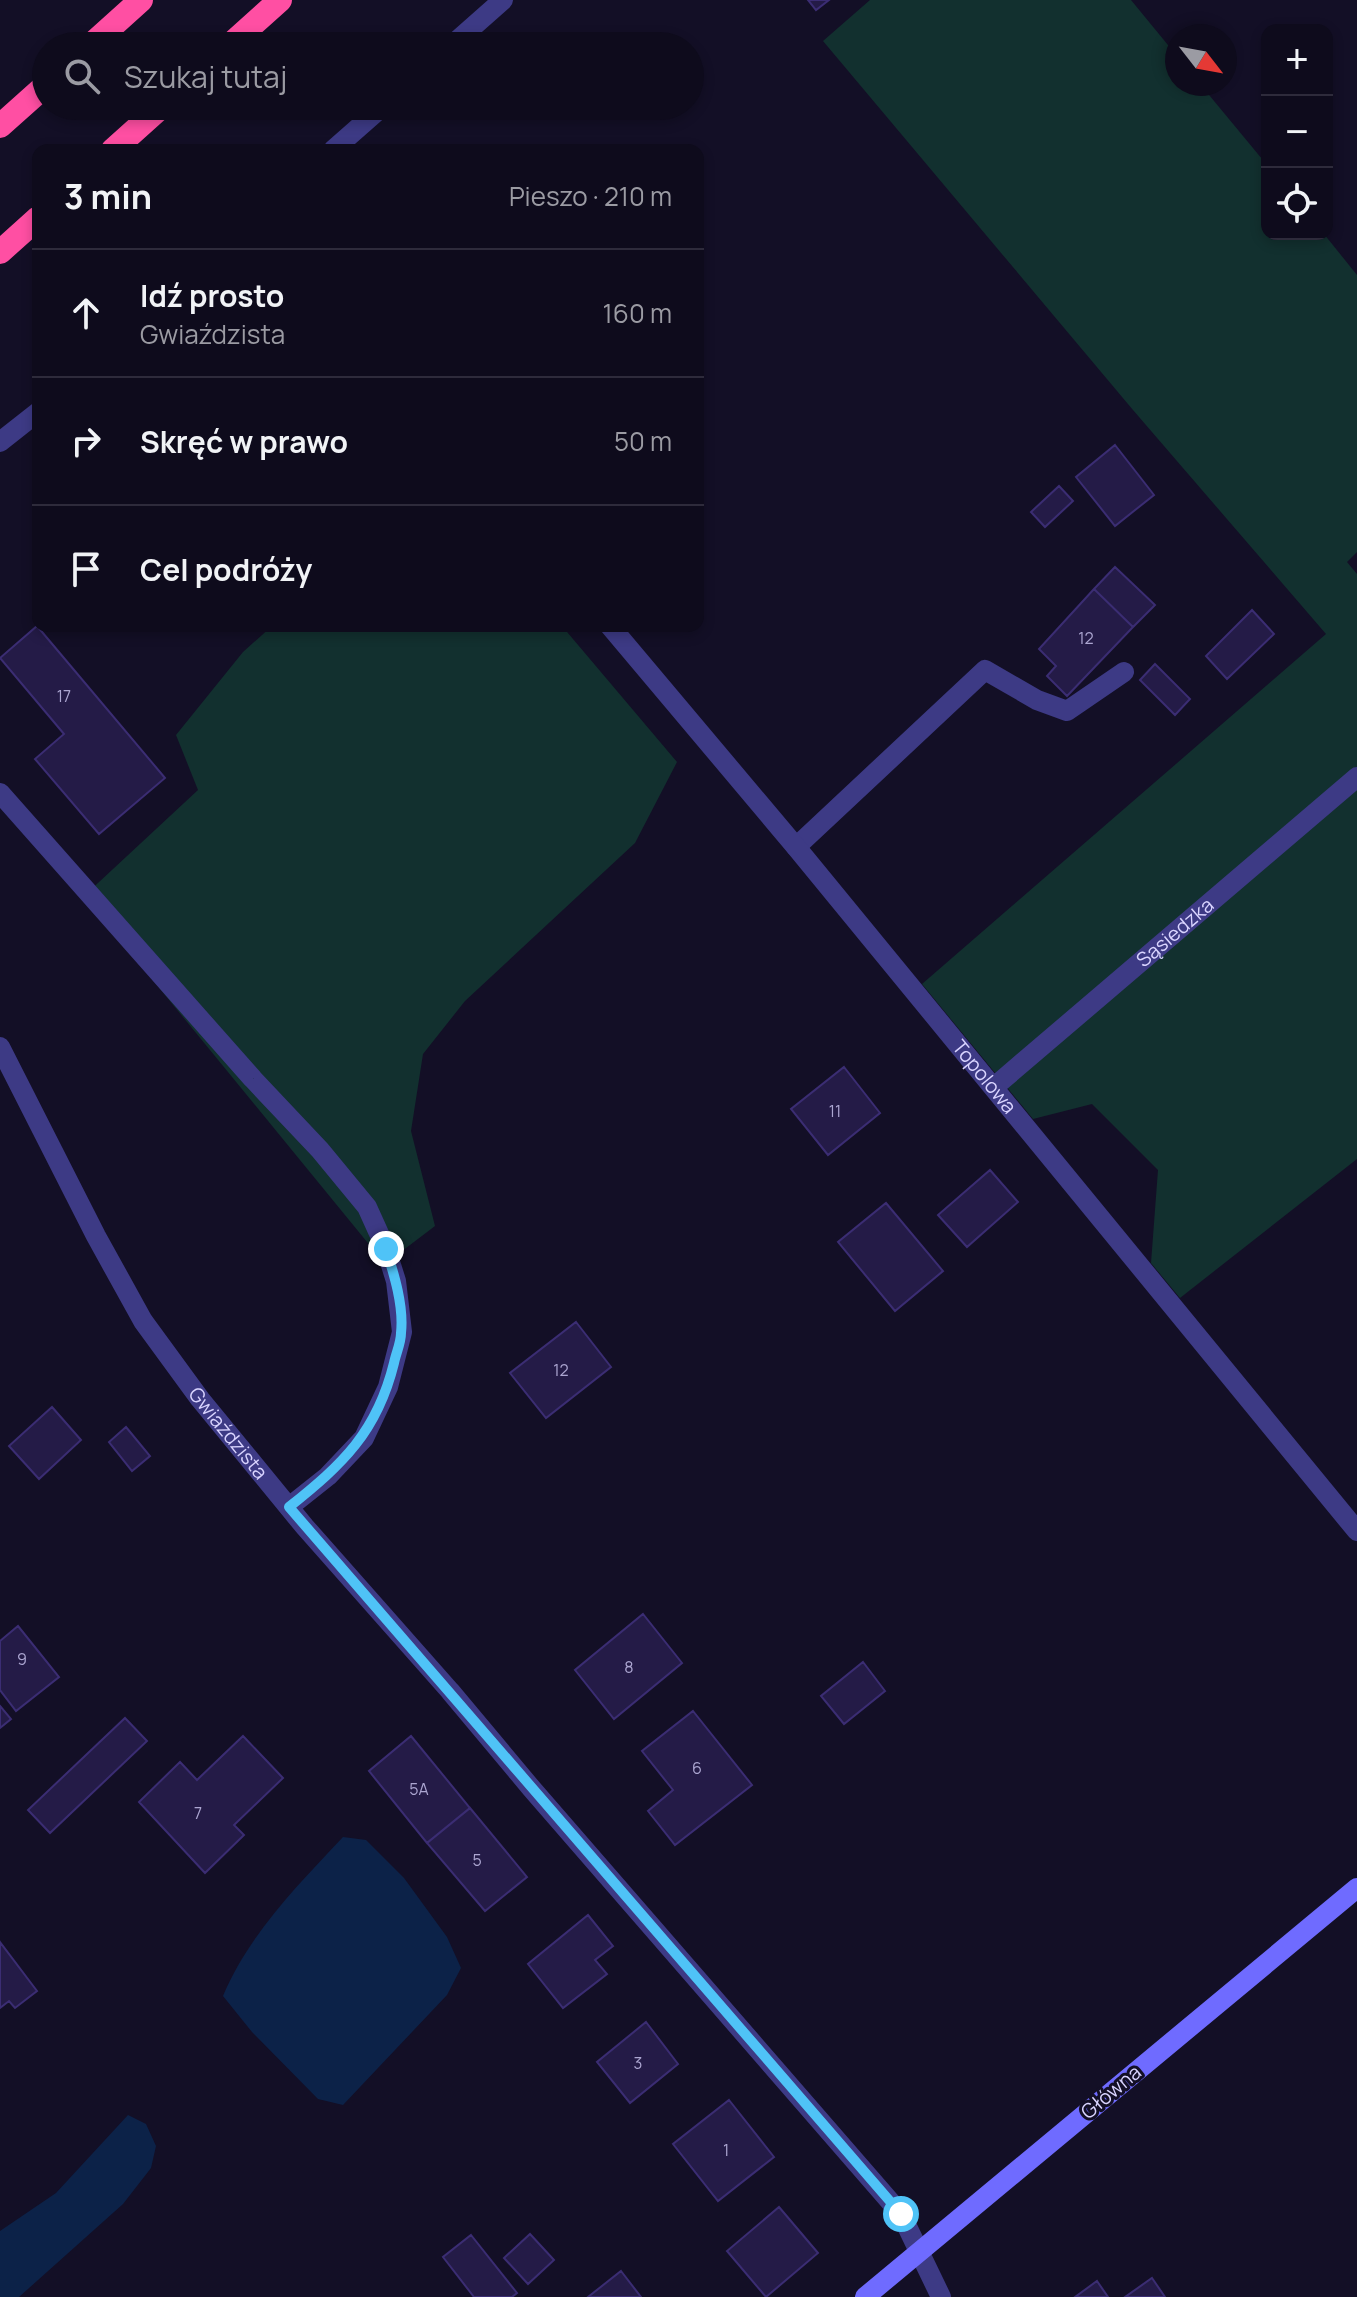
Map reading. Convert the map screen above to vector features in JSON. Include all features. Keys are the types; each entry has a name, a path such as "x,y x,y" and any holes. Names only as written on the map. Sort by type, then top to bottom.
{"highway":[{"path":"106,32 141,0"},
{"path":"245,32 280,0"},
{"path":"0,126 32,97"},
{"path":"120,144 146,120"},
{"path":"0,252 32,223"}],"main road":[{"name":"Główna","path":"865,2297 1357,1888"}],"street":[{"path":"467,32 503,0"},
{"path":"340,144 367,120"},
{"path":"0,442 32,417"},
{"name":"Topolowa","path":"615,632 796,847 1357,1531"},
{"path":"796,847 985,670 1037,700 1067,711 1124,672"},
{"name":"Sąsiedzka","path":"994,1087 1357,777"},
{"path":"0,793 253,1079 320,1150 367,1207 386,1249 396,1281 402,1332 388,1387 364,1438 328,1476 289,1507"},
{"name":"Gwiaździsta","path":"0,1047 143,1321 200,1399 289,1507 901,2214 941,2297"}],"green space":[{"path":"870,0 1131,0 1165,41 1165,96 1210,96 1261,158 1261,240 1329,240 1357,275 1357,552 1347,562 1357,574 1357,1159 1180,1298 1151,1263 1158,1170 1092,1104 1033,1119 922,984 1326,634 823,41"},
{"path":"265,632 567,632 677,762 635,843 465,1001 423,1054 411,1131 435,1226 385,1264 84,896 198,790 176,735 243,652"}],"water":[{"path":"343,1837 366,1840 404,1878 447,1937 461,1968 447,1995 343,2105 318,2099 252,2032 223,1996 261,1931"},
{"path":"128,2115 146,2124 156,2146 151,2168 123,2204 19,2297 0,2297 0,2231 56,2193"}],"building":[{"path":"808,0 829,0 816,10"},
{"path":"1115,445 1154,495 1115,526 1076,477"},
{"path":"1059,486 1073,501 1045,527 1031,512"},
{"path":"1115,567 1155,605 1133,627 1094,589"},
{"path":"1094,589 1133,627 1067,696 1047,676 1056,666 1039,649"},
{"path":"1252,610 1274,634 1227,679 1206,656"},
{"path":"32,630 42,632 165,778 99,834 35,759 64,734 0,658"},
{"path":"1155,664 1190,699 1175,715 1140,680"},
{"path":"844,1067 880,1113 828,1155 791,1109"},
{"path":"990,1170 1018,1202 967,1247 938,1215"},
{"path":"886,1203 943,1271 895,1311 838,1242"},
{"path":"576,1322 611,1367 546,1418 510,1373"},
{"path":"52,1407 81,1440 39,1479 9,1446"},
{"path":"126,1427 150,1456 132,1471 109,1442"},
{"path":"643,1614 682,1663 614,1719 575,1670"},
{"path":"18,1626 59,1677 16,1711 0,1690 0,1641"},
{"path":"863,1662 885,1691 844,1724 821,1696"},
{"path":"0,1706 11,1719 0,1728"},
{"path":"693,1711 752,1785 675,1845 648,1811 673,1790 642,1751"},
{"path":"125,1718 147,1741 50,1833 28,1810"},
{"path":"243,1736 283,1778 234,1825 244,1835 205,1873 139,1802 180,1762 197,1780"},
{"path":"411,1736 470,1808 427,1843 369,1771"},
{"path":"470,1808 527,1877 485,1911 427,1843"},
{"path":"588,1915 613,1946 595,1960 607,1974 563,2008 528,1964"},
{"path":"0,1942 37,1991 15,2008 9,2001 0,2008"},
{"path":"646,2022 678,2064 630,2103 597,2062"},
{"path":"729,2100 774,2157 718,2201 673,2144"},
{"path":"779,2207 818,2253 766,2297 727,2251"},
{"path":"530,2234 554,2260 528,2284 504,2258"},
{"path":"471,2235 517,2293 512,2297 474,2297 443,2257"},
{"path":"621,2271 641,2297 588,2297"},
{"path":"1152,2278 1165,2297 1125,2297"},
{"path":"1097,2281 1108,2297 1075,2297"}],"route":[{"path":"386,1249 396,1281 402,1332 388,1387 364,1438 328,1476 289,1507 901,2214"}]}
